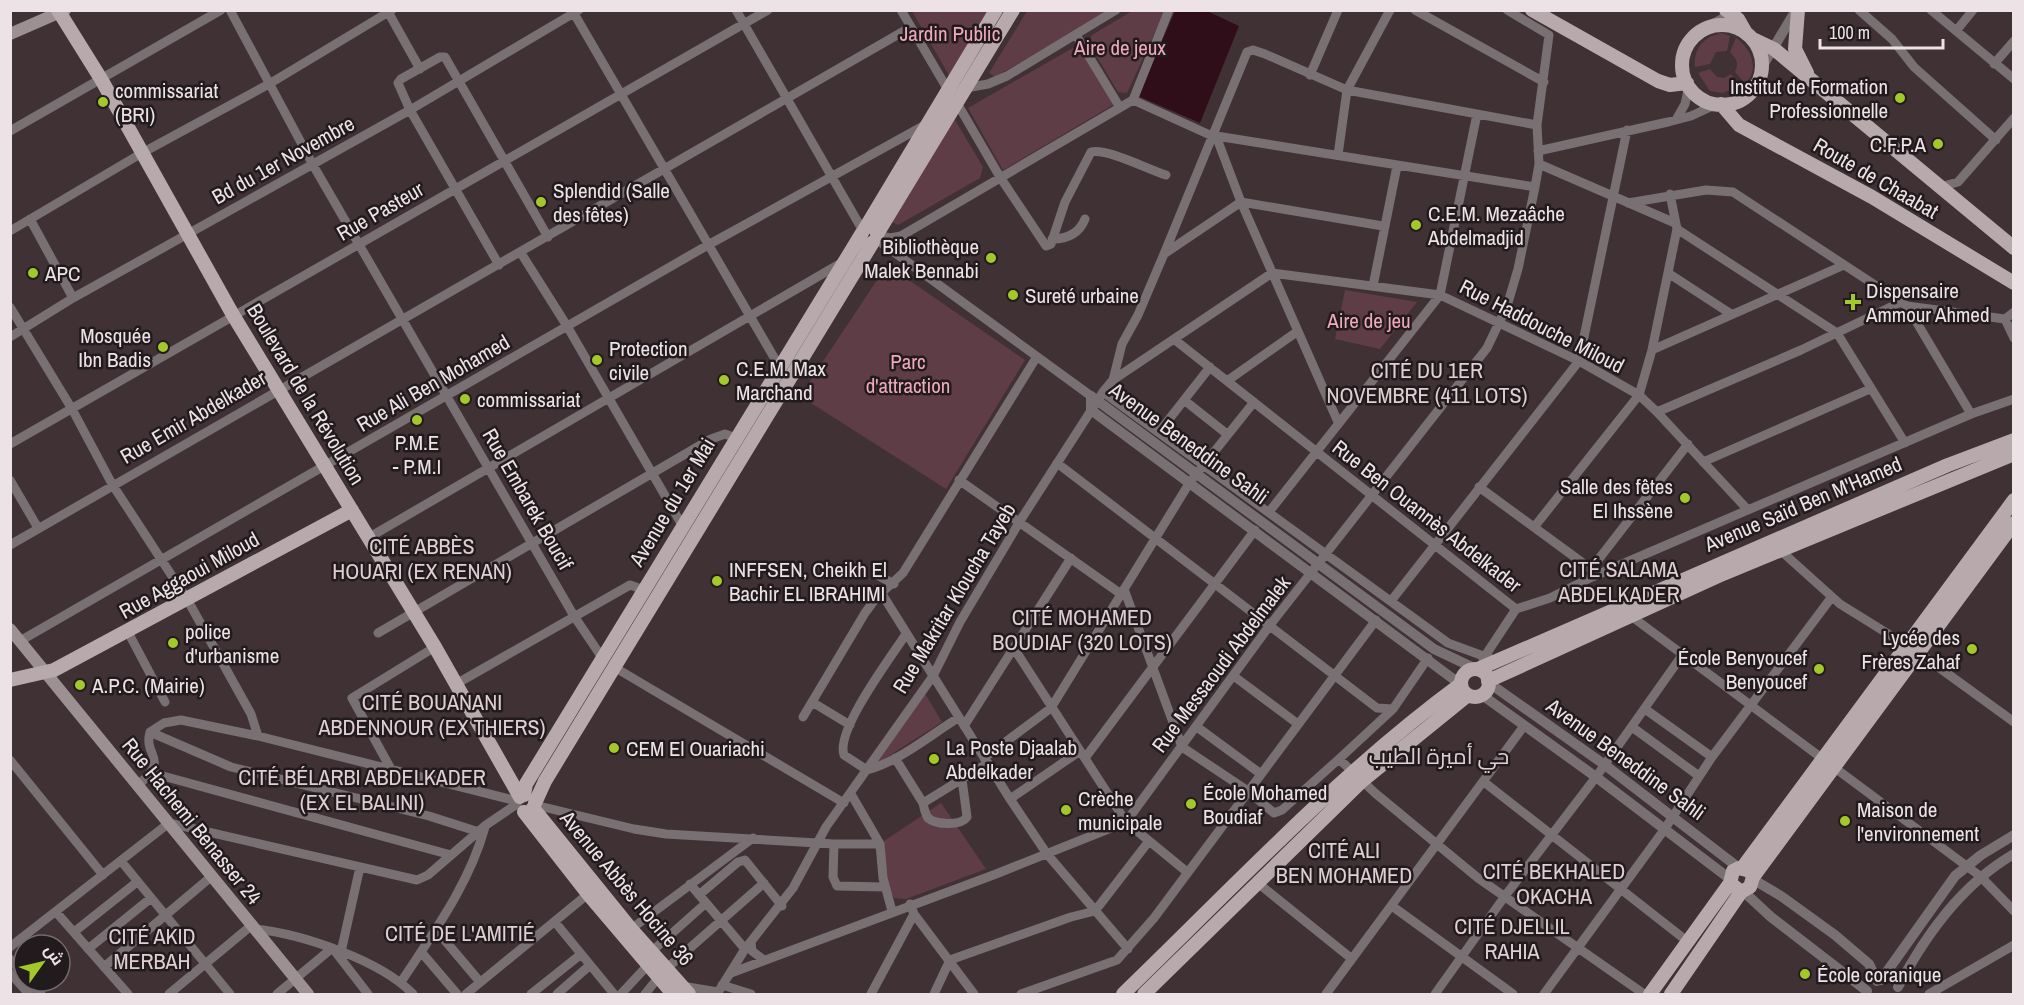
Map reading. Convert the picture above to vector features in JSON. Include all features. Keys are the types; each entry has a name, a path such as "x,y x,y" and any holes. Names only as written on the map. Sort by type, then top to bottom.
{"main road":[{"path":"870,235 927,124 996,10"},
{"path":"870,235 957,103 1013,10"},
{"path":"1532,10 1658,81 1670,85 1688,85"},
{"path":"1797,10 1795,49 1811,80"},
{"name":"Boulevard de la Révolution","path":"61,11 185,234 412,613 435,647 526,805"},
{"path":"10,34 61,11"},
{"name":"Route de Chaabat","path":"1732,12 1749,36 1774,49 2013,248"},
{"path":"1727,25 1749,36 1758,48 1762,67 1753,89 1739,100 1719,104 1701,98 1688,85 1682,62 1685,51 1690,41 1708,27 1727,25"},
{"path":"948,90 957,103"},
{"name":"Route de Chaabat","path":"1719,104 1738,125 1872,198 2013,283"},
{"name":"Avenue du 1er Mai","path":"526,805 545,781 644,590 682,525 845,261 870,235"},
{"name":"Avenue du 1er Mai","path":"608,663 657,598 749,446 870,235"},
{"path":"736,438 749,446"},
{"name":"Avenue Saïd Ben M'Hamed","path":"1481,665 1948,465 2013,440"},
{"name":"Avenue Saïd Ben M'Hamed","path":"1123,994 1270,848 1357,776 1475,687 1780,550 2013,454"},
{"path":"1650,994 1687,941 1834,768 1919,653 2005,526 2013,500"},
{"name":"Rue Aggaoui Miloud","path":"10,680 45,674 128,632 352,510"},
{"path":"1747,873 1821,758 1905,646 2005,526"},
{"path":"644,590 657,598"},
{"name":"Rue Hachemi Benasser 24","path":"10,629 308,994"},
{"path":"1481,665 1486,674 1475,687 1466,672 1481,665"},
{"name":"Avenue Saïd Ben M'Hamed","path":"1150,993 1259,884 1357,776"},
{"name":"Avenue Abbès Hocine 36","path":"526,805 588,894 681,992"},
{"name":"Avenue Abbès Hocine 36","path":"526,805 631,929 649,959"},
{"path":"1671,994 1736,886 1733,871 1747,873"}],"street":[{"path":"10,131 221,10"},
{"name":"Rue Embarek Boucif","path":"230,10 312,165 360,243 402,320 574,616 608,663 844,803"},
{"path":"736,10 870,235 1036,358 1096,399 1113,380 1272,273"},
{"name":"Rue Pasteur","path":"10,444 768,10"},
{"path":"901,10 948,90"},
{"path":"966,88 988,84 1007,76 1116,10"},
{"path":"870,235 901,236 1119,106 1133,100 1169,10"},
{"path":"1310,75 1338,10"},
{"path":"1338,155 1347,90 1390,10"},
{"path":"1415,10 1544,82"},
{"name":"Rue Messaoudi Abdelmalek","path":"1126,822 1235,677 1270,625 1338,541 1370,494 1487,348 1500,322 1518,269 1539,164 1536,125 1549,35 1507,10"},
{"path":"1762,67 1797,10"},
{"path":"1859,10 1892,39 1914,67 1996,140"},
{"path":"1931,10 2013,79"},
{"path":"1956,31 1973,10"},
{"path":"10,231 142,153 269,84 389,11 420,69"},
{"path":"575,12 620,96 779,366"},
{"name":"Bd du 1er Novembre","path":"10,337 185,234 410,110 575,12"},
{"path":"1708,27 1732,12"},
{"name":"Rue Emir Abdelkader","path":"10,545 112,484 521,253 911,27"},
{"path":"1076,35 1119,106"},
{"path":"1994,64 2013,41"},
{"path":"1113,380 1115,361 1138,315 1247,52 1252,50 1347,90 1536,125"},
{"path":"500,265 410,110 398,81 443,56 548,237"},
{"path":"1676,120 1685,104 1688,85"},
{"path":"1133,100 1213,136 1535,187"},
{"path":"957,103 1000,177 1041,241 1048,246 1065,202 1091,152 1098,150 1166,175"},
{"path":"1538,151 1676,120 1719,104"},
{"path":"1269,512 1440,295 1477,114"},
{"path":"1940,187 1958,182 2013,118"},
{"path":"833,175 927,124"},
{"path":"1391,601 1579,361 1627,130"},
{"path":"1213,136 1338,422"},
{"path":"1539,164 1676,226 1836,333 1905,443"},
{"path":"1373,285 1383,226 1397,166"},
{"name":"Rue Ali Ben Mohamed","path":"20,641 708,244 833,175"},
{"path":"1956,201 1958,182"},
{"path":"1628,203 1670,194 1712,190 1733,192 1903,304 1971,414"},
{"path":"1535,526 1639,395 1653,350 1676,226 1670,194"},
{"path":"1164,254 1241,202 1383,226"},
{"path":"30,219 73,298"},
{"path":"1052,240 1071,236 1082,227 1085,219"},
{"path":"521,253 567,326 682,525"},
{"path":"368,538 610,400 845,261"},
{"path":"1653,350 1844,265"},
{"name":"Rue Haddouche Miloud","path":"1272,273 1440,295 1579,361 1639,395 1688,444 1748,510"},
{"path":"1668,273 1731,314"},
{"path":"1657,412 1903,304 2005,318 2013,312"},
{"path":"10,307 72,408 112,484 187,599 251,714 258,736"},
{"path":"2005,318 2013,338"},
{"path":"1227,381 1298,331"},
{"name":"Rue Ben Ouannès Abdelkader","path":"1174,340 1516,609 1550,598 1592,573 1748,510 1971,414 2013,399"},
{"path":"803,717 865,613 894,584 1036,358"},
{"path":"1159,432 1210,367"},
{"path":"1703,462 1870,389"},
{"name":"Avenue Beneddine Sahli","path":"1096,399 1159,432 1200,468 1322,559 1434,649 1481,665"},
{"name":"Avenue Beneddine Sahli","path":"1096,399 1269,512 1322,559 1391,601 1448,643 1468,651 1481,665"},
{"name":"Avenue Beneddine Sahli","path":"1096,399 1190,482 1312,573 1428,658 1605,765 1747,873 1835,935 1869,964 1879,981"},
{"name":"Rue Makritar Kloucha Tayeb","path":"719,990 748,946 782,906 815,842 933,676 960,621 1096,399"},
{"path":"1184,400 1227,434"},
{"path":"923,803 962,779 1050,708 1190,482 1254,402"},
{"path":"378,633 719,435 736,438"},
{"path":"1479,487 1535,526 1592,573 1688,444"},
{"path":"1057,463 1377,708 1393,709"},
{"path":"10,480 38,528"},
{"path":"959,480 1122,591 1154,666 1182,747 1248,791 1274,813 1282,810 1393,709 1428,658"},
{"path":"1010,799 1082,754 1154,666 1255,530"},
{"path":"1780,550 1832,598 1919,653 2013,723"},
{"path":"906,634 850,724 842,749 844,755 867,770 895,758 961,722 1015,650 1071,558"},
{"path":"877,575 894,584"},
{"path":"456,684 630,585 644,590"},
{"path":"882,594 961,722 1047,854 1128,949"},
{"path":"1544,994 1664,830 1712,757 1832,598"},
{"path":"1468,651 1481,665 1516,609"},
{"path":"1631,616 1980,876 2013,911"},
{"path":"1021,994 1033,993 1106,965 1117,960 1128,949 1376,620"},
{"path":"128,632 165,702"},
{"path":"393,771 352,698 435,647"},
{"path":"1015,650 1050,708 1126,822 1187,872"},
{"path":"1435,994 1550,834 1605,765 1683,654"},
{"path":"1235,677 1298,724"},
{"name":"Avenue Beneddine Sahli","path":"1475,687 1736,886 1771,917 1867,993"},
{"path":"812,702 850,724"},
{"path":"1645,709 1712,757"},
{"path":"138,785 152,773 155,757 148,738 150,732 164,723 181,720 258,736 526,805 634,829 666,834 834,844 880,844"},
{"path":"1326,994 1524,726"},
{"path":"1197,727 1261,774"},
{"path":"1632,727 1699,776"},
{"path":"150,732 231,766 482,829"},
{"path":"895,758 923,803 925,813 934,821 960,823 967,817 962,779"},
{"path":"1339,759 1437,844 1505,896 1644,994"},
{"path":"10,760 104,875"},
{"path":"152,773 452,855"},
{"path":"1484,782 1687,941"},
{"path":"851,794 880,844 885,888 892,911"},
{"path":"10,948 169,823 417,880 428,874 482,829 526,805"},
{"path":"731,973 1126,822"},
{"path":"400,982 437,931 480,845 482,829"},
{"path":"1867,993 1879,981 1947,886 1966,866 2013,835"},
{"path":"631,929 753,838"},
{"path":"934,994 950,960 1071,917 1095,911 1149,841"},
{"path":"834,844 833,877 837,886 885,888"},
{"path":"1879,981 1891,981 1900,991 1913,958 1952,906 1980,876 2013,854"},
{"path":"621,994 702,899 741,860 747,862 782,906"},
{"path":"121,861 230,994"},
{"path":"277,994 335,950 360,867"},
{"path":"104,967 212,876"},
{"path":"74,932 137,882"},
{"path":"631,984 644,994 662,974 764,883"},
{"path":"690,884 721,920 764,960"},
{"path":"1259,884 1352,959"},
{"path":"466,994 588,894"},
{"path":"88,949 151,898"},
{"path":"910,904 914,914 974,994"},
{"path":"1392,906 1513,994"},
{"path":"56,912 128,994"},
{"path":"871,994 914,914"},
{"path":"555,922 614,994"},
{"path":"169,994 254,927 335,950 400,982 413,994"},
{"path":"437,931 480,982"},
{"path":"1929,994 2013,945"},
{"path":"335,950 368,994"},
{"path":"422,953 457,994"},
{"path":"531,994 580,955"},
{"path":"548,982 557,994 589,966"},
{"path":"681,992 719,990 751,994"}],"green space":[{"name":"Jardin Public","path":"912,11 989,11 950,77"},
{"path":"1027,11 1107,11 995,77 989,73"},
{"name":"Aire de jeux","path":"1132,11 1165,11 1127,93 1118,92 1088,42 1092,35"},
{"path":"1722,33 1730,36 1727,51 1716,52 1710,64 1695,67 1696,55 1701,44 1710,37"},
{"path":"1736,38 1746,47 1752,59 1752,72 1745,83 1735,72 1737,61 1730,52"},
{"path":"1078,45 1113,105 1003,170 968,108"},
{"path":"1710,69 1717,77 1724,78 1731,74 1740,87 1722,93 1710,91 1698,73"},
{"path":"955,120 983,167 980,178 898,225 892,222 949,121"},
{"name":"Parc d'attraction","path":"887,265 1025,360 946,489 800,396"},
{"name":"Aire de jeu","path":"1345,290 1417,302 1380,349 1335,339"},
{"path":"924,692 942,722 876,764"},
{"path":"941,803 986,869 906,899 894,898 887,887 884,841"}],"shaded area":[{"path":"1175,11 1207,11 1239,26 1200,123 1138,96"}],"place":[{"name":"Institut de Formation Professionnelle","path":"1900,98"},
{"name":"commissariat (BRI)","path":"103,102"},
{"name":"C.F.P.A","path":"1938,144"},
{"name":"Splendid (Salle des fêtes)","path":"541,202"},
{"name":"C.E.M. Mezaâche Abdelmadjid","path":"1416,225"},
{"name":"Bibliothèque Malek Bennabi","path":"991,258"},
{"name":"APC","path":"33,273"},
{"name":"Sureté urbaine","path":"1013,295"},
{"name":"Dispensaire Ammour Ahmed","path":"1853,302"},
{"name":"Mosquée Ibn Badis","path":"163,347"},
{"name":"Protection civile","path":"597,360"},
{"name":"C.E.M. Max Marchand","path":"724,380"},
{"name":"commissariat","path":"465,399"},
{"name":"P.M.E - P.M.I","path":"417,420"},
{"name":"Salle des fêtes El Ihssène","path":"1685,498"},
{"name":"INFFSEN, Cheikh El Bachir EL IBRAHIMI","path":"717,581"},
{"name":"police d'urbanisme","path":"173,643"},
{"name":"Lycée des Frères Zahaf","path":"1972,649"},
{"name":"École Benyoucef Benyoucef","path":"1819,669"},
{"name":"A.P.C. (Mairie)","path":"80,685"},
{"name":"CEM El Ouariachi","path":"614,748"},
{"name":"La Poste Djaalab Abdelkader","path":"934,759"},
{"name":"École Mohamed Boudiaf","path":"1191,804"},
{"name":"Crèche municipale","path":"1066,810"},
{"name":"Maison de l'environnement","path":"1845,821"},
{"name":"École coranique","path":"1805,974"}],"district":[{"name":"CITÉ DU 1ER NOVEMBRE (411 LOTS)","path":"1427,382"},
{"name":"CITÉ ABBÈS HOUARI (EX RENAN)","path":"422,558"},
{"name":"CITÉ SALAMA ABDELKADER","path":"1619,582"},
{"name":"CITÉ MOHAMED BOUDIAF (320 LOTS)","path":"1082,630"},
{"name":"CITÉ BOUANANI ABDENNOUR (EX THIERS)","path":"432,714"},
{"name":"حي أميرة الطيب","path":"1439,756"},
{"name":"CITÉ BÉLARBI ABDELKADER (EX EL BALINI)","path":"362,790"},
{"name":"CITÉ ALI BEN MOHAMED","path":"1344,862"},
{"name":"CITÉ BEKHALED OKACHA","path":"1554,884"},
{"name":"CITÉ DE L'AMITIÉ","path":"460,933"},
{"name":"CITÉ DJELLIL RAHIA","path":"1512,938"},
{"name":"CITÉ AKID MERBAH","path":"152,948"}]}
